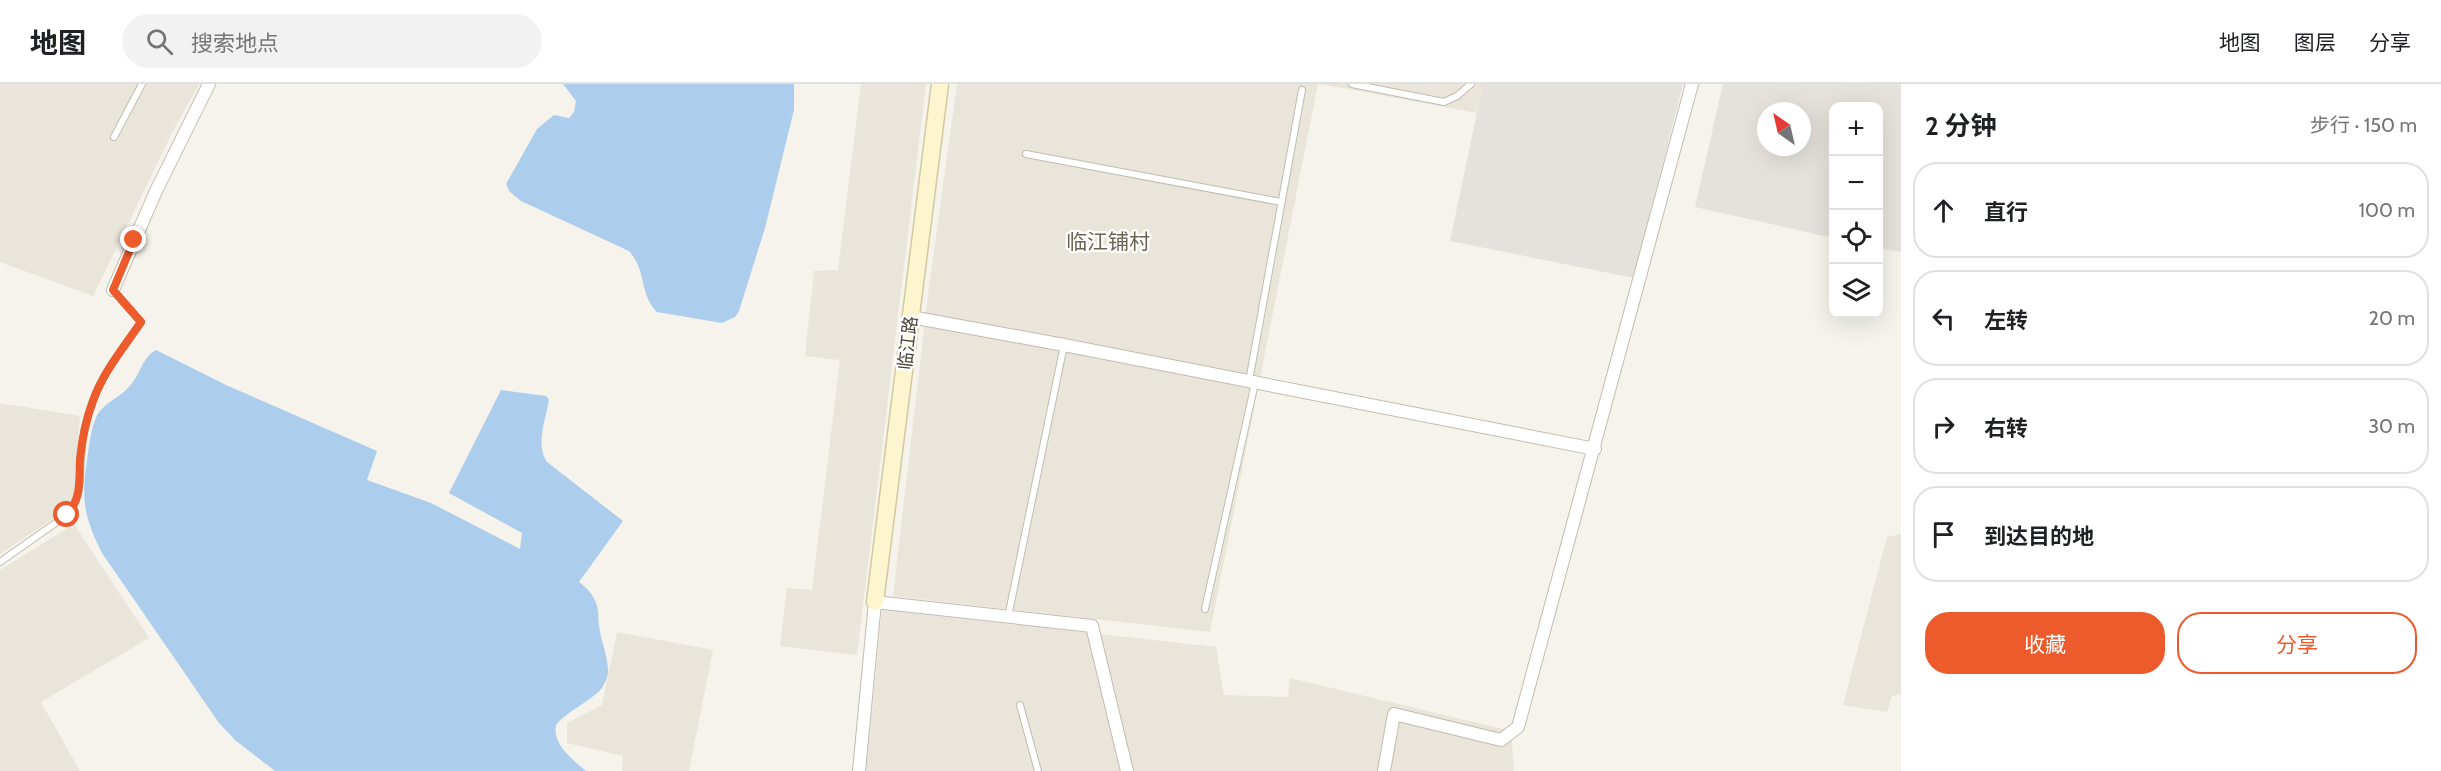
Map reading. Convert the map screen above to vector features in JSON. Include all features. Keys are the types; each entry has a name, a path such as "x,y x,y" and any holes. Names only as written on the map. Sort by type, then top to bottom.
{"street":[{"path":"113,290 156,191 209,84"},
{"name":"临江路","path":"875,602 940,84"},
{"path":"1384,771 1394,714 1501,740 1518,727 1692,84"},
{"path":"911,317 1594,449"},
{"path":"859,771 875,602 1092,626 1127,771"}],"lane":[{"path":"114,137 142,84"},
{"path":"1352,84 1444,102 1457,96 1471,84"},
{"path":"1205,609 1252,382 1302,90"},
{"path":"1026,154 1281,202"},
{"path":"0,562 67,515 75,505 80,487 83,439 93,401 100,384 141,322 113,290"},
{"path":"1008,617 1064,345"},
{"path":"1020,705 1038,771"}],"shaded area":[{"path":"0,84 199,84 172,133 93,296 0,262"},
{"path":"861,84 926,84 857,655 780,646 787,588 812,590 840,360 805,356 814,271 838,270"},
{"path":"957,84 1318,84 1210,632 893,596 928,295"},
{"path":"1321,84 1483,84 1477,113"},
{"path":"1483,84 1683,84 1634,278 1450,241"},
{"path":"1723,84 1901,84 1901,252 1883,249 1883,102 1829,102 1829,237 1695,207"},
{"path":"0,403 80,416 74,500 68,509 0,554"},
{"path":"74,524 149,638 41,702 80,771 0,771 0,570"},
{"path":"1901,534 1901,694 1892,696 1887,712 1843,705 1887,537"},
{"path":"882,610 1216,647 1224,695 1288,697 1290,678 1511,731 1514,771 866,771"},
{"path":"617,632 713,650 689,771 622,771 623,756 567,743 567,723 602,705"}],"water":[{"path":"563,84 794,84 794,110 765,228 739,311 735,317 722,323 657,312 651,305 638,266 629,251 521,201 509,191 506,184 537,129 554,115 569,118 574,112 576,101"},
{"path":"156,350 226,385 377,451 367,480 431,503 520,549 522,533 449,493 501,390 546,396 549,400 542,448 547,462 623,521 579,582 587,588 597,606 600,632 608,665 607,678 598,693 563,718 556,726 557,739 561,746 586,771 275,771 235,740 219,723 102,553 86,512 85,477 96,419 104,407 129,387 142,365"}],"district":[{"name":"临江铺村","path":"1108,241"}],"route":[{"path":"67,515 75,505 79,493 83,439 93,401 100,384 141,322 113,290 134,240"}]}
